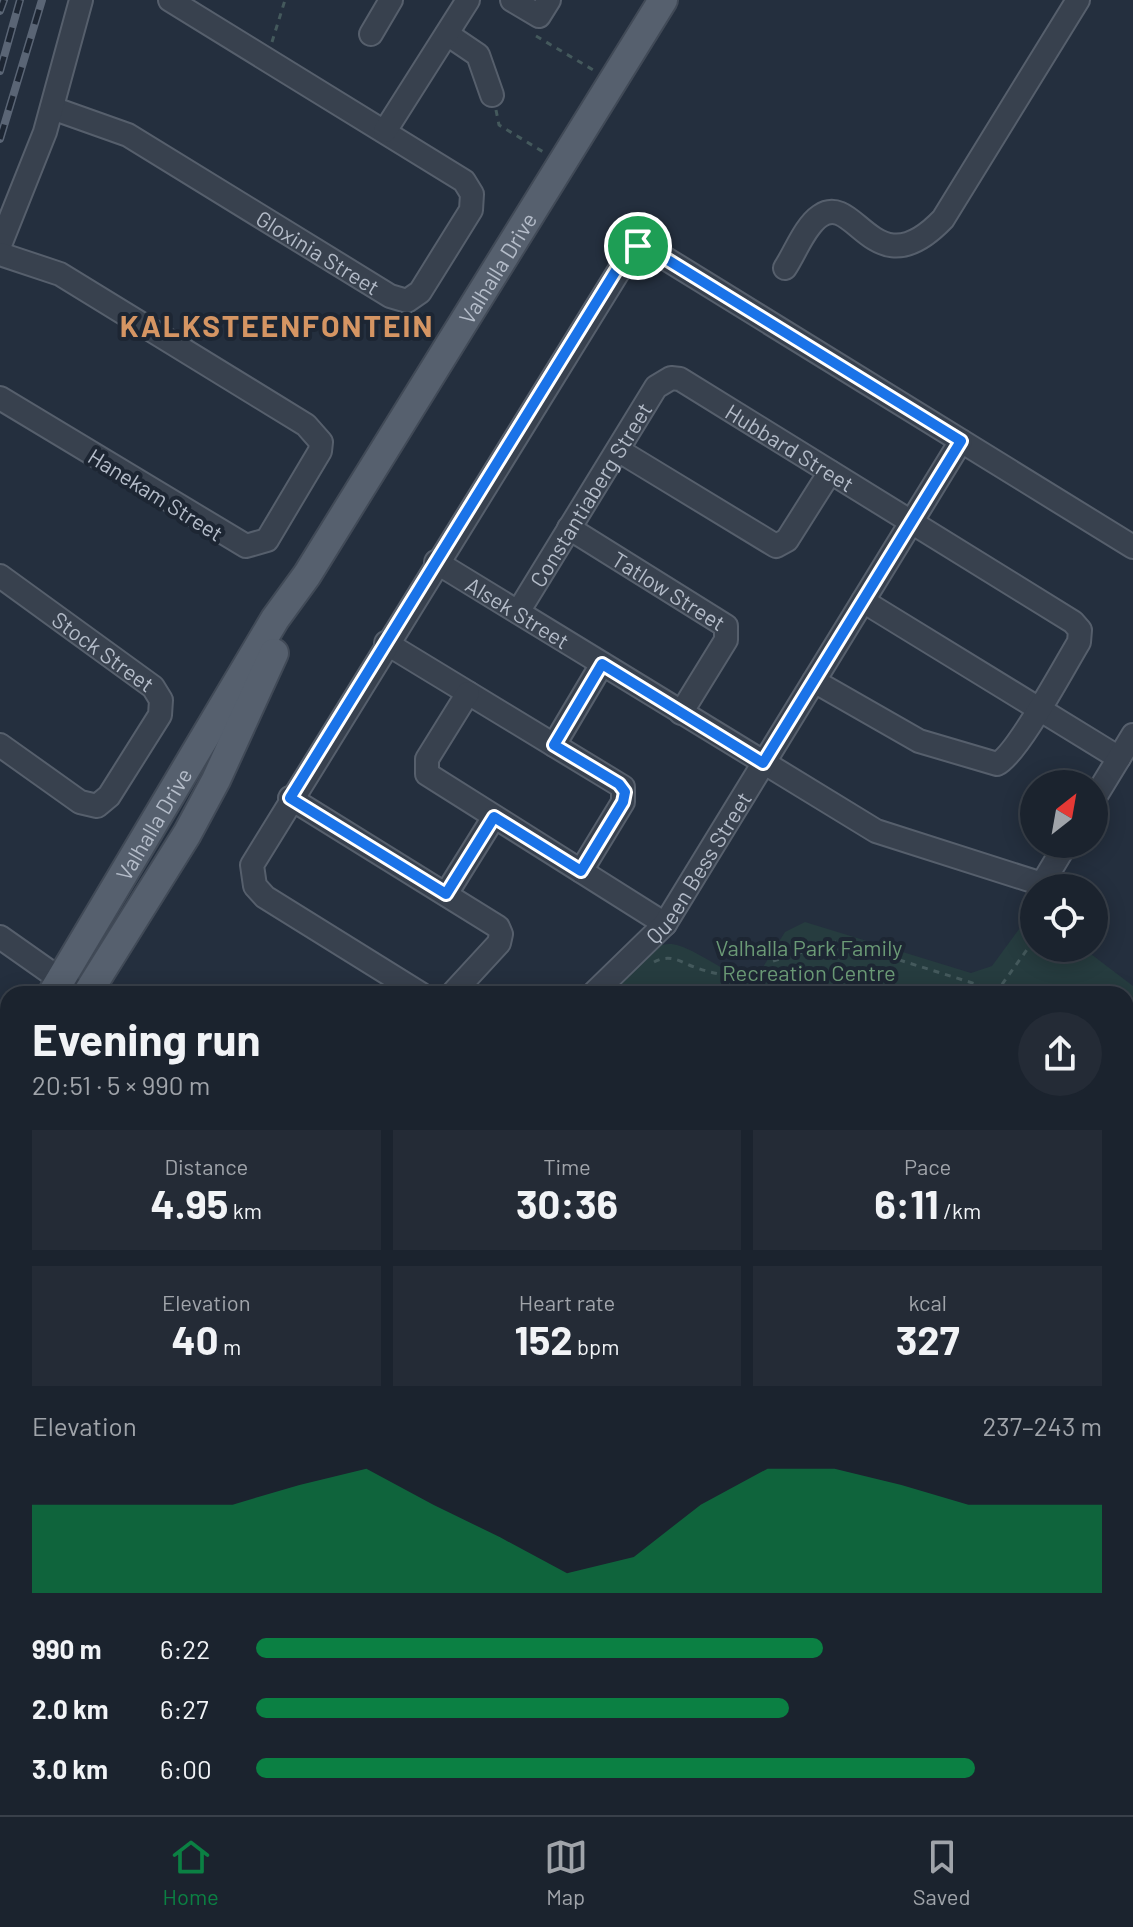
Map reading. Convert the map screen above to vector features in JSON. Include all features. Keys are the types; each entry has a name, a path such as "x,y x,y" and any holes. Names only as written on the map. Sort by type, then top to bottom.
{"main road":[{"name":"Valhalla Drive","path":"72,986 275,619 307,575 663,0"}],"street":[{"path":"0,245 52,108 81,0"},
{"name":"Gloxinia Street","path":"52,108 128,135 390,296 407,301 420,292 471,210 472,194 464,181 170,0"},
{"path":"371,34 391,0"},
{"path":"385,131 468,0"},
{"path":"512,0 544,8"},
{"path":"785,268 816,218 826,213 837,213 895,247 912,245 927,236 943,219 1078,0"},
{"path":"447,34 478,55 492,95"},
{"path":"408,986 265,897 255,886 251,872 254,859 628,251 638,246 650,249 1133,547"},
{"name":"Hanekam Street","path":"0,254 60,274 306,425 321,442 320,451 267,540 246,546 0,398"},
{"name":"Constantiaberg Street","path":"518,612 656,387 666,378"},
{"name":"Hubbard Street","path":"666,378 680,379 1077,626 1079,642 1038,709"},
{"name":"Queen Bess Street","path":"601,986 665,924 961,441"},
{"path":"618,450 776,546 787,540 830,472"},
{"name":"Tatlow Street","path":"569,528 726,626 726,640 681,713"},
{"name":"Alsek Street","path":"436,562 876,831 1042,884 1058,858"},
{"name":"Stock Street","path":"0,576 153,687 161,700 160,715 109,796 97,806 80,802 0,745"},
{"path":"863,601 1119,758"},
{"path":"386,643 619,784 625,792 623,802 581,871"},
{"path":"554,745 602,664"},
{"path":"814,681 919,741 992,764 1007,758 1038,709"},
{"path":"468,693 427,759 425,769 431,777 665,924"},
{"path":"1108,776 1133,735"},
{"path":"290,798 498,927 501,934 499,943 459,986"},
{"path":"446,894 494,817"},
{"path":"0,937 65,986"}],"path":[{"path":"267,58 285,0"},
{"path":"544,8 530,32 598,72"},
{"path":"499,125 548,155"},
{"path":"773,961 839,941 978,986"},
{"path":"648,965 660,958 673,958 724,977 781,986"},
{"path":"1000,986 1020,959"}],"green space":[{"name":"Valhalla Park Family Recreation Centre","path":"805,922 971,973 992,966 1020,928 1020,962 1101,962 1133,986 614,986 642,959 664,944 690,950 734,975 763,967 785,932"}],"railway":[{"path":"0,11 4,0"},
{"path":"0,71 20,0"},
{"path":"0,139 42,0"}],"district":[{"name":"KALKSTEENFONTEIN","path":"277,325"}],"route":[{"path":"638,246 650,249 961,441 763,763 602,664 554,745 619,784 625,792 623,802 581,871 494,817 446,894 290,798 628,251 638,246"}]}
